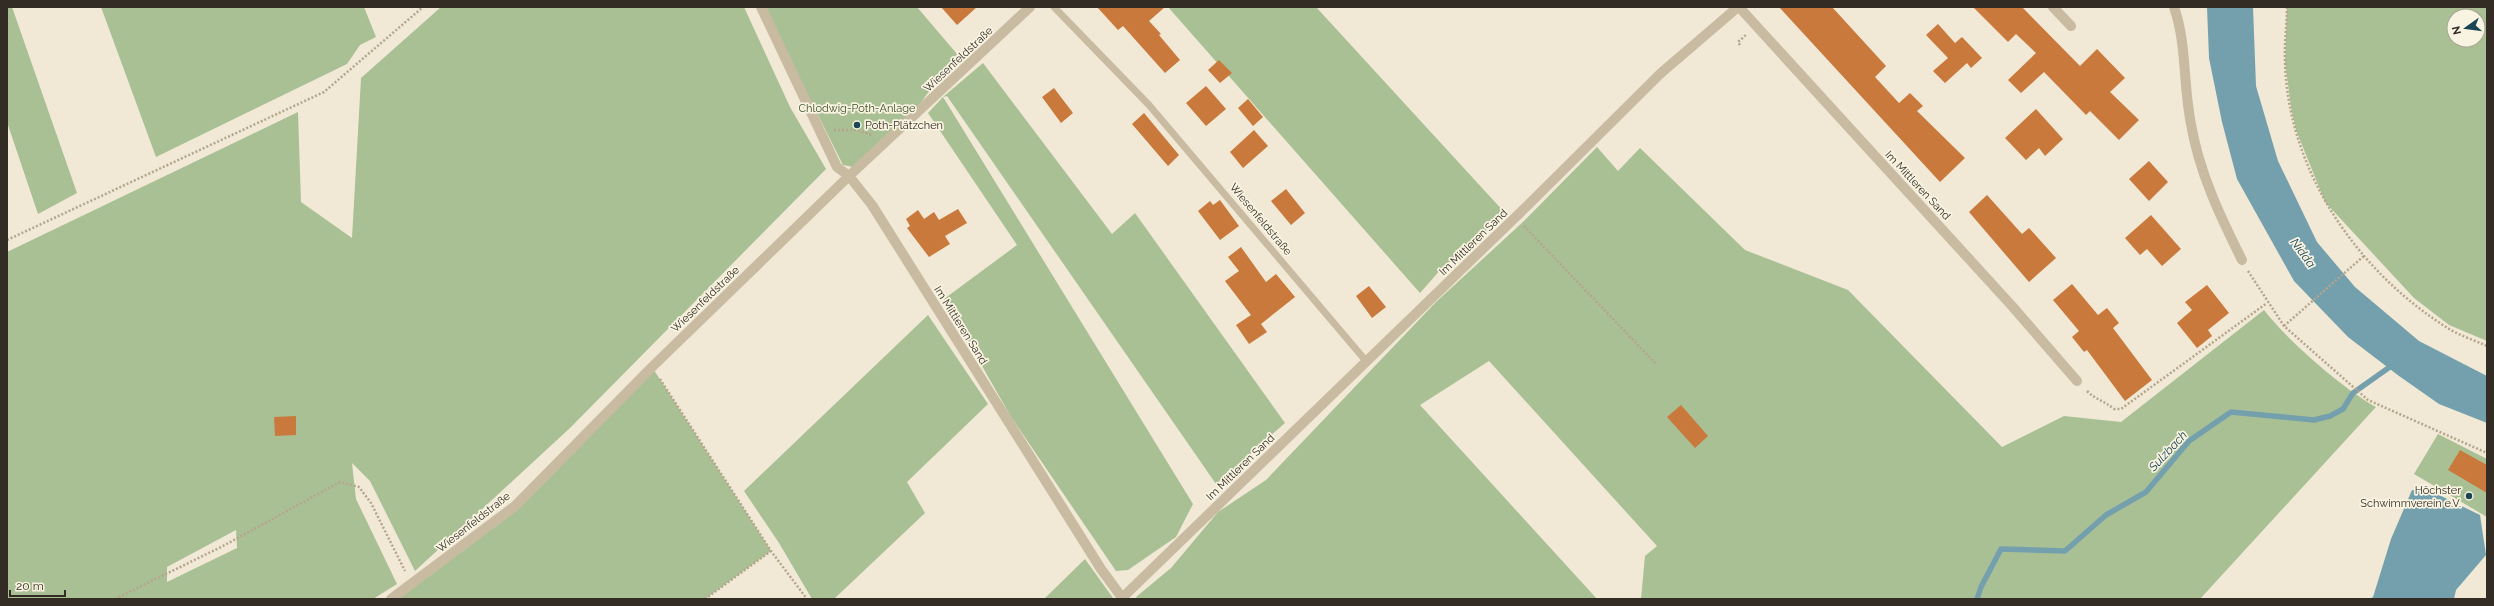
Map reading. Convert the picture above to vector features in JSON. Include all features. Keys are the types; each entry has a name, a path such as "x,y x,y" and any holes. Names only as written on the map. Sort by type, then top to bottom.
{"street":[{"name":"Im Mittleren Sand","path":"761,7 837,167 849,176 872,205 1101,569 1122,599 1516,217 1661,73 1739,7 2012,306 2077,380"},
{"name":"Wiesenfeldstraße","path":"391,599 411,586 515,506 652,367 849,176 886,144 1030,7"},
{"path":"2053,7 2071,26"},
{"path":"2174,7 2183,54 2191,124 2200,164 2217,209 2242,260"}],"lane":[{"name":"Wiesenfeldstraße","path":"1054,7 1149,105 1366,361"}],"path":[{"path":"7,240 324,92 423,7"},
{"path":"2287,7 2285,62 2291,107 2308,167 2325,202 2343,230 2386,280 2427,314 2447,328 2487,346"},
{"path":"820,132 840,128 857,130 875,136 886,144"},
{"path":"1516,217 1656,365"},
{"path":"2284,326 2365,255"},
{"path":"2242,260 2284,326 2346,378 2368,400 2487,453"},
{"path":"2077,380 2094,399 2103,400 2114,409 2121,409 2268,303"},
{"path":"652,367 770,551 807,599"},
{"path":"115,599 223,546 340,482 359,487 371,503 400,558 411,586"},
{"path":"705,599 770,551"}],"green space":[{"path":"7,7 12,7 77,193 38,214 7,122"},
{"path":"101,7 364,7 376,37 360,45 347,64 156,157"},
{"path":"441,7 744,7 790,107 826,169 570,428 415,571 370,481 352,463 356,499 397,584 373,599 7,599 7,252 298,112 301,202 352,238 361,78","holes":["236,530 237,548 167,582 167,567"]},
{"name":"Chlodwig-Poth-Anlage","path":"764,7 917,7 957,54 913,113 853,167 843,165"},
{"path":"1168,7 1316,7 1506,214 1442,268 1420,293"},
{"path":"2287,7 2487,7 2487,341 2449,325 2414,298 2325,202 2296,130 2291,107 2285,62"},
{"path":"983,63 1112,234 1135,213 1285,423 1216,484 947,96 943,97"},
{"path":"943,97 1193,504 1176,537 1128,570 1116,571 1011,417 944,299 1017,245 928,113"},
{"path":"1597,147 1618,171 1640,148 1745,250 1848,290 2002,447 2064,416 2121,422 2264,310 2287,336 2316,363 2362,399 2376,407 2200,599 1641,599 1645,556 1657,546 1489,361 1420,405 1597,599 1138,599 1136,597 1171,568 1218,512 1266,480 1436,302 1524,221"},
{"path":"928,315 988,404 907,482 925,513 834,599 812,599 779,543 744,491"},
{"path":"652,367 771,551 705,599 391,599 515,506"},
{"name":"Höchster Schwimmverein e.V.","path":"2438,434 2487,459 2487,517 2414,474"},
{"path":"1085,559 1113,598 1044,599"}],"water":[{"name":"Nidda","path":"2207,7 2253,7 2256,86 2278,161 2317,242 2355,287 2419,341 2487,376 2487,423 2439,404 2399,376 2348,337 2294,281 2237,179 2222,122 2209,58"},
{"path":"2412,490 2437,494 2480,515 2486,555 2456,590 2454,599 2370,599 2373,597 2391,539"}],"building":[{"path":"941,7 977,7 957,25"},
{"path":"1097,7 1165,7 1149,21 1161,34 1159,35 1180,60 1165,73 1123,26 1118,30"},
{"path":"1779,7 1832,7 1886,66 1875,77 1899,103 1910,93 1923,106 1917,111 1965,158 1940,182"},
{"path":"1973,7 2022,7 2080,66 2097,49 2125,78 2110,92 2139,120 2119,140 2090,111 2086,115 2044,72 2021,93 2008,80 2036,53 2016,34 2008,42"},
{"path":"1938,24 1955,43 1962,37 1982,58 1971,68 1967,63 1945,83 1933,71 1948,58 1926,35"},
{"path":"1219,60 1232,73 1220,83 1208,70"},
{"path":"1206,86 1226,109 1206,126 1186,103"},
{"path":"1054,88 1073,113 1061,123 1042,97"},
{"path":"1248,99 1263,117 1253,126 1238,108"},
{"path":"2036,109 2063,139 2045,156 2039,148 2026,160 2005,138"},
{"path":"1144,113 1179,155 1168,166 1132,124"},
{"path":"1254,130 1268,146 1243,168 1230,152"},
{"path":"2149,161 2168,182 2149,201 2129,179"},
{"path":"1286,189 1305,213 1291,225 1271,201"},
{"path":"1987,195 2022,234 2029,228 2056,258 2029,282 1969,212"},
{"path":"1220,200 1239,226 1220,240 1198,211 1210,201 1213,205"},
{"path":"958,209 967,223 945,236 950,244 929,257 907,228 910,226 906,219 918,210 924,219 934,212 939,220"},
{"path":"2151,215 2181,249 2162,266 2147,249 2140,255 2125,238"},
{"path":"1241,247 1266,282 1276,274 1295,297 1261,324 1267,332 1249,344 1236,325 1251,315 1225,281 1239,271 1228,257"},
{"path":"2072,284 2098,315 2107,308 2119,323 2113,328 2152,380 2125,401 2087,350 2084,352 2072,337 2079,331 2053,300"},
{"path":"2207,285 2229,313 2208,330 2212,336 2197,348 2177,323 2192,310 2185,302"},
{"path":"1369,286 1386,307 1372,318 1356,296"},
{"path":"1681,405 1708,436 1695,448 1667,417"},
{"path":"296,416 296,435 275,436 274,417"},
{"path":"2460,450 2487,465 2487,493 2448,470"}],"waterway":[{"name":"Sulzbach","path":"1977,599 1981,587 2001,549 2065,551 2106,515 2146,492 2189,441 2231,412 2314,420 2330,416 2343,409 2353,393 2394,364"}],"place":[{"name":"Poth-Plätzchen","path":"857,125"},
{"name":"Höchster Schwimmverein e.V.","path":"2469,496"}]}
